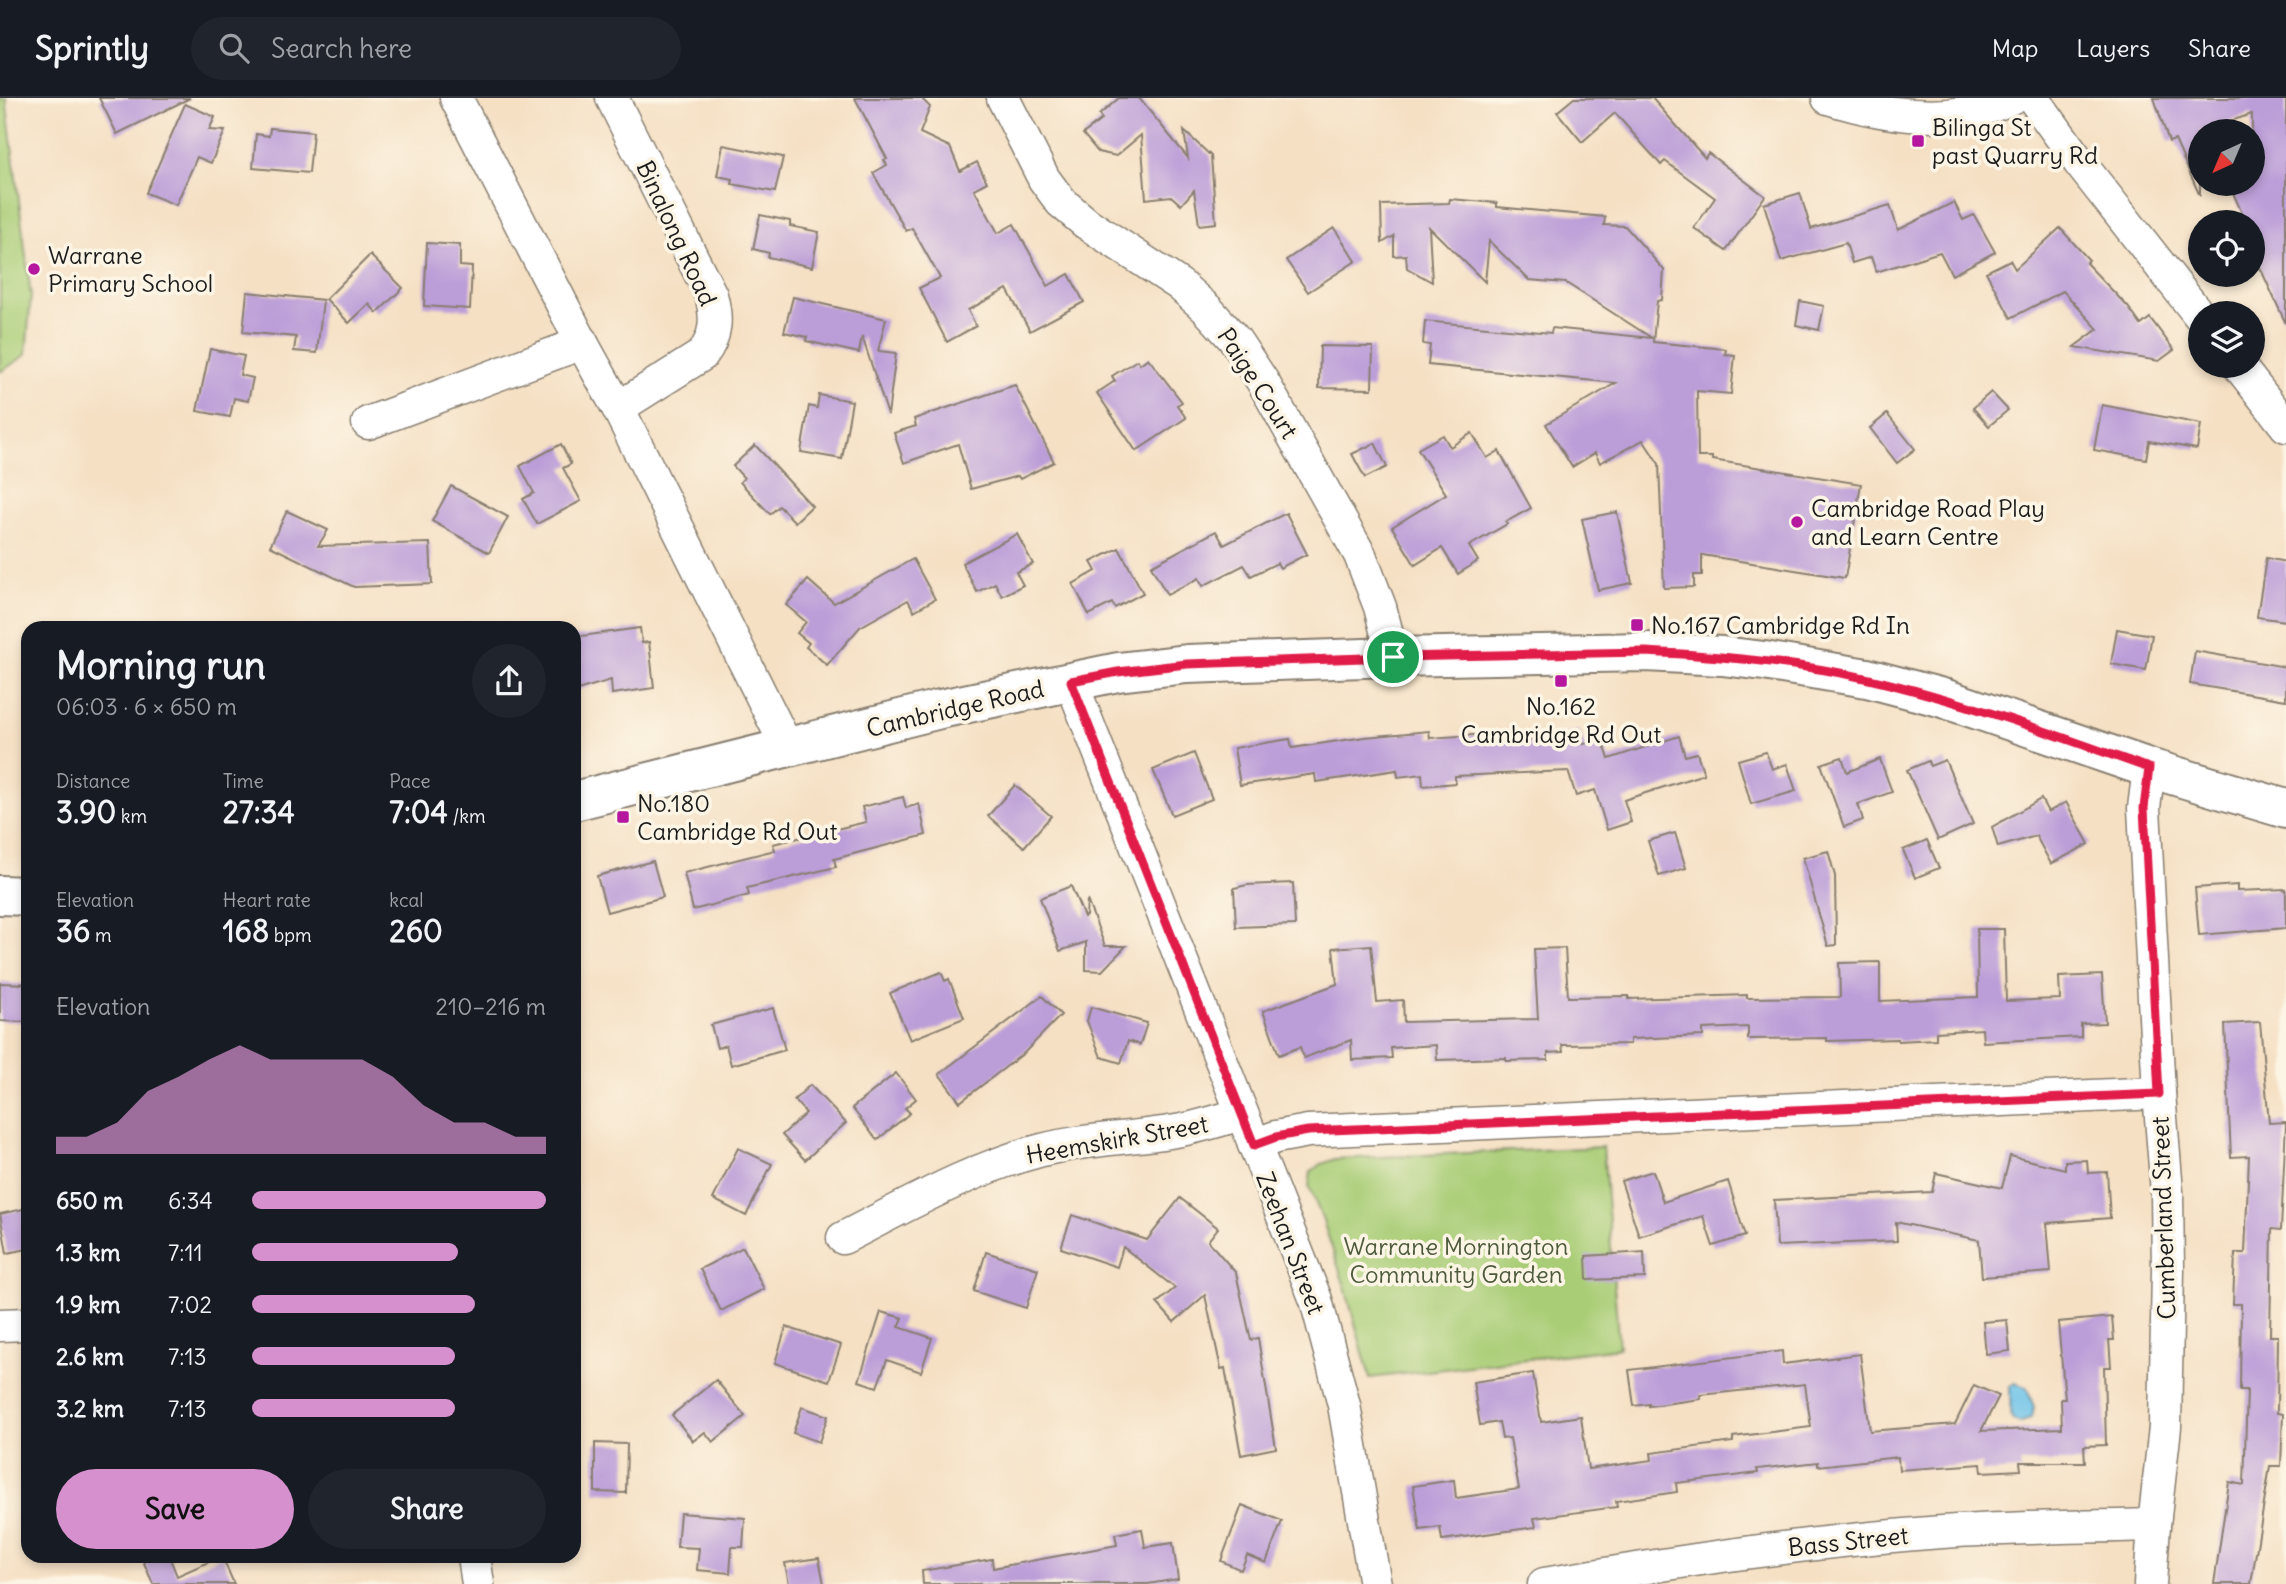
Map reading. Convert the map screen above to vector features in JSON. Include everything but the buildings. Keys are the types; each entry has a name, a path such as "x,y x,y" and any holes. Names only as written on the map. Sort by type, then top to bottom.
{"main road":[{"name":"Cambridge Road","path":"581,799 940,709 1118,672 1187,664 1646,652 1722,656 1789,664 1867,678 1943,698 2149,768 2286,808"},
{"path":"0,895 21,896"}],"street":[{"path":"456,98 618,408 787,747"},
{"name":"Binalong Road","path":"612,98 711,295 715,309 714,333 702,355 618,408"},
{"name":"Paige Court","path":"1003,98 1044,179 1061,202 1086,223 1180,285 1207,309 1235,340 1263,382 1360,555 1380,607 1393,657"},
{"path":"1828,98 1882,113 1937,116 1974,111 2011,98"},
{"path":"2033,98 2079,163 2188,301"},
{"path":"368,423 582,343"},
{"path":"2248,378 2286,426"},
{"name":"Zeehan Street","path":"1071,681 1315,1300 1344,1405 1374,1584"},
{"name":"Cumberland Street","path":"2149,768 2144,808 2168,1270 2165,1427 2150,1584"},
{"path":"1254,1145 1276,1137 1308,1131 2159,1094"},
{"name":"Heemskirk Street","path":"843,1238 961,1178 1012,1158 1075,1142 1187,1129 1241,1114"},
{"path":"0,1325 21,1324"},
{"name":"Bass Street","path":"1544,1584 1802,1545 1957,1531 2154,1525"},
{"path":"475,1563 478,1584"}],"green space":[{"path":"0,98 6,98 31,296 26,355 0,372"},
{"name":"Warrane Mornington Community Garden","path":"1603,1147 1619,1348 1370,1378 1345,1287 1309,1186 1311,1172 1319,1165 1335,1159"}],"water":[{"path":"2015,1383 2026,1387 2034,1407 2032,1417 2021,1423 2013,1420 2010,1414 2010,1386"}],"place":[{"name":"Bilinga St past Quarry Rd","path":"1918,141"},
{"name":"Warrane Primary School","path":"34,269"},
{"name":"Cambridge Road Play and Learn Centre","path":"1797,522"},
{"name":"No.167 Cambridge Rd In","path":"1637,625"},
{"name":"No.162 Cambridge Rd Out","path":"1561,681"},
{"name":"No.180 Cambridge Rd Out","path":"623,817"}],"route":[{"path":"1646,652 1722,656 1789,664 1867,678 1943,698 2149,768 2144,808 2159,1094 1308,1131 1276,1137 1254,1145 1071,681 1187,664 1393,657 1646,652"}]}
